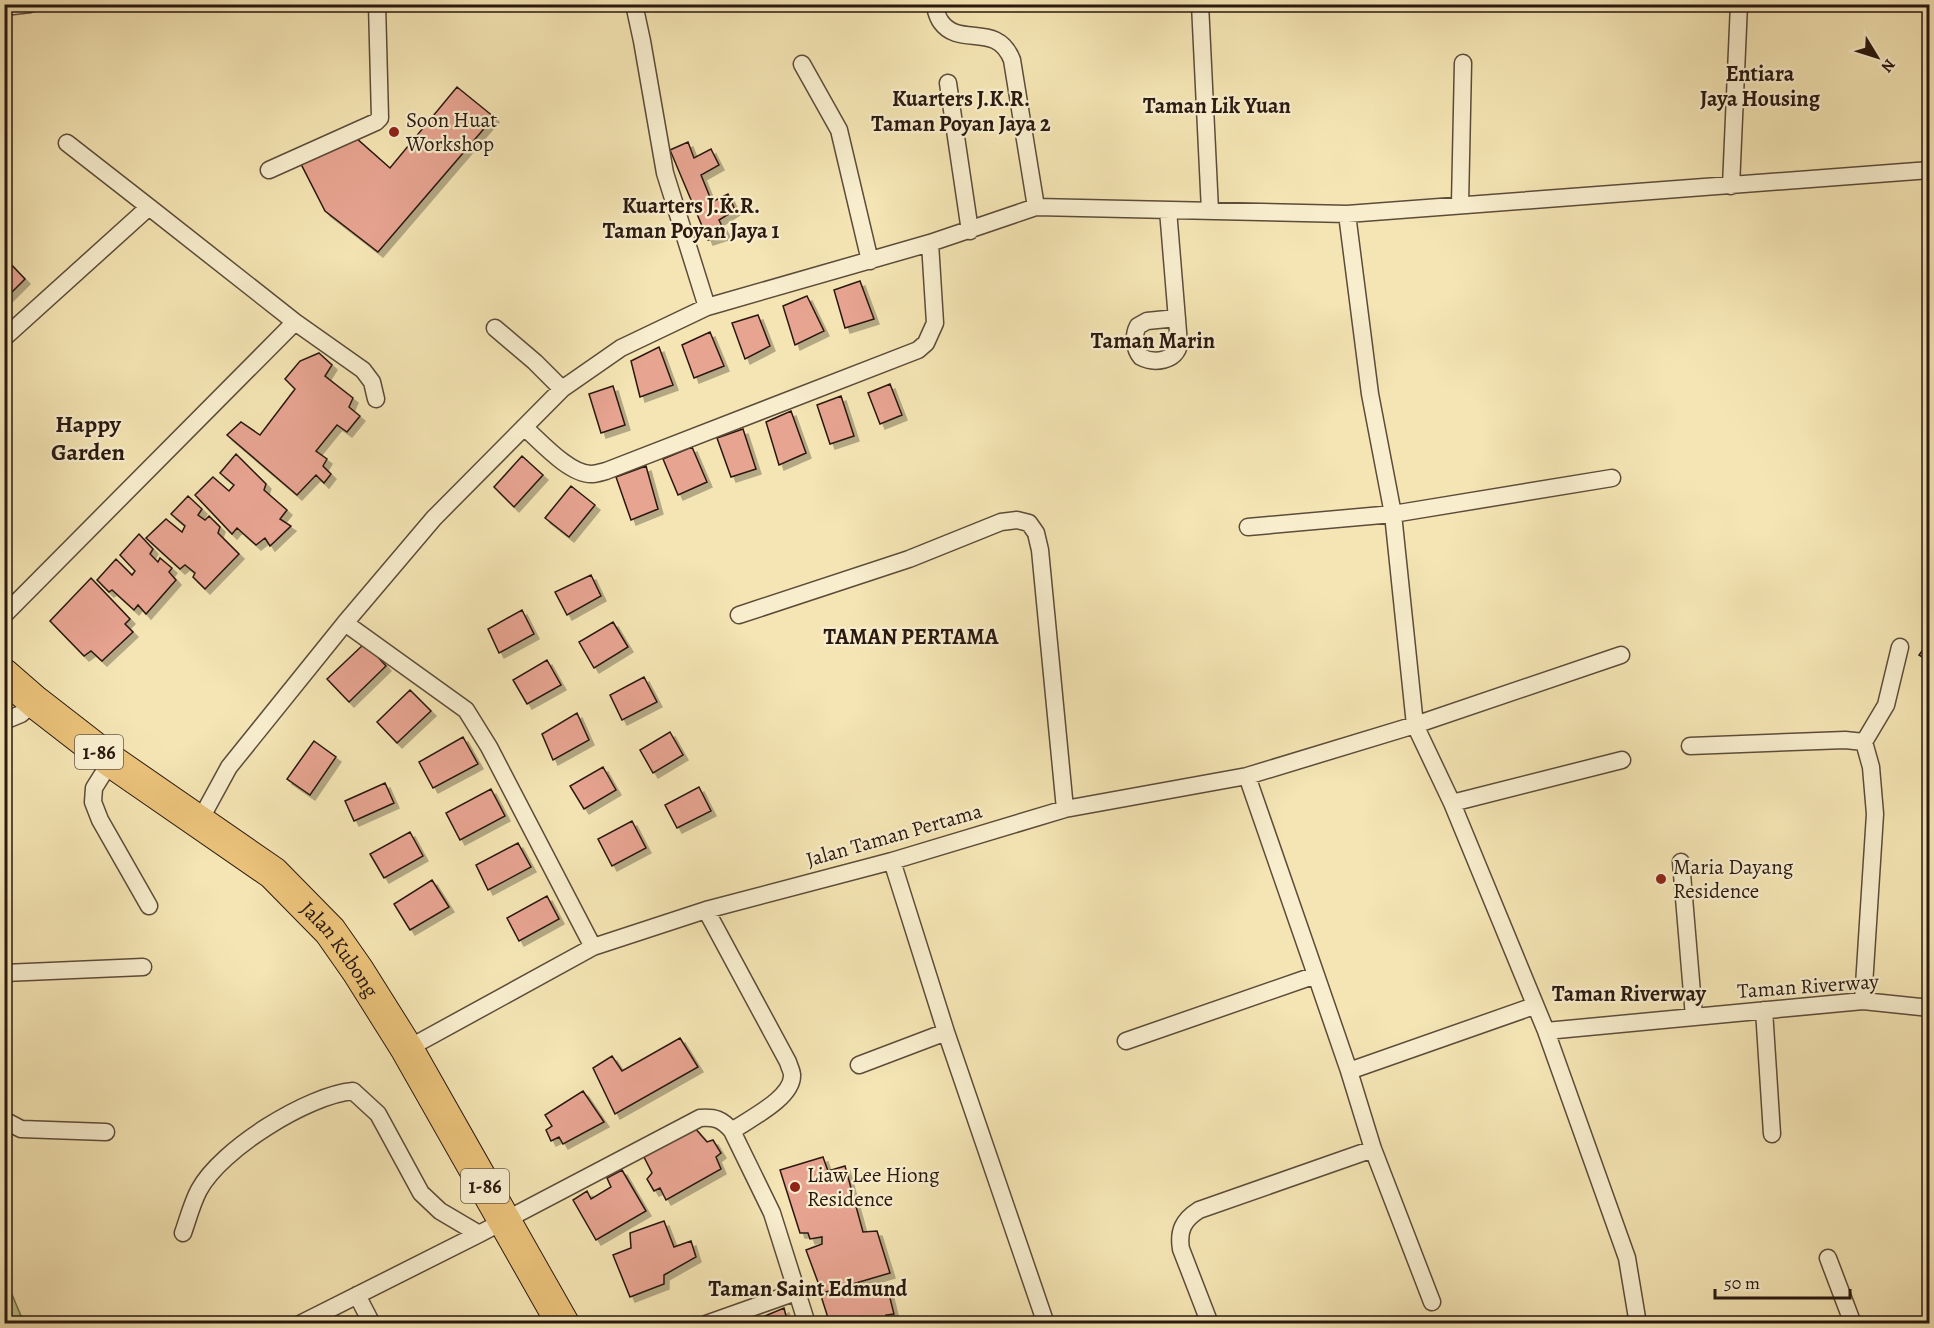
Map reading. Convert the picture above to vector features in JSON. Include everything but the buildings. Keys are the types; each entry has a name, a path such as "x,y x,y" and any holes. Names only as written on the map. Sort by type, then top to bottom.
{"highway":[{"name":"Jalan Kubong","path":"4,675 111,761 273,873 330,931 358,970 407,1049 492,1227 562,1323"}],"street":[{"path":"269,170 376,122 380,118 377,4"},
{"path":"634,4 665,173 707,308"},
{"path":"934,4 941,22 947,29 956,33 992,38 1001,42 1008,50 1012,60 1036,207"},
{"path":"1200,4 1210,211"},
{"path":"1731,178 1739,4"},
{"path":"1460,196 1463,63"},
{"path":"802,64 838,130 870,261"},
{"path":"948,83 970,231"},
{"path":"67,143 295,322 363,370 372,382 376,399"},
{"path":"200,822 229,767 345,623 434,518 562,389 621,348 707,308 970,231 1036,207 1347,214 1460,196 1731,178 1929,170"},
{"path":"4,338 149,207"},
{"path":"1168,210 1177,318"},
{"path":"1347,214 1370,394 1393,514 1415,725 1452,803 1546,1031 1627,1258 1638,1323"},
{"path":"524,427 577,471 592,474 606,471 918,350 926,343 935,323 930,243"},
{"path":"4,615 295,322"},
{"path":"495,328 562,389"},
{"path":"1248,527 1393,514 1612,478"},
{"path":"739,615 909,559 1001,522 1017,520 1029,523 1036,532 1040,550 1065,808"},
{"path":"345,623 466,710 489,747 593,947"},
{"path":"1863,1001 1875,814 1871,767 1864,742 1886,705 1900,647"},
{"name":"Jalan Taman Pertama","path":"407,1049 593,947 705,910 892,861 1065,808 1247,776 1415,725 1621,655"},
{"path":"4,721 21,714 35,702"},
{"path":"1690,746 1845,740 1864,742"},
{"path":"1452,803 1622,760"},
{"path":"111,761 94,788 93,802 100,820 150,906"},
{"path":"1247,776 1349,1071 1373,1149 1432,1302"},
{"path":"892,861 946,1032 1046,1323"},
{"path":"1681,862 1694,1017"},
{"path":"705,910 788,1062 792,1075 790,1087 783,1097 732,1131"},
{"path":"4,973 143,967"},
{"path":"1126,1041 1316,975"},
{"name":"Taman Riverway","path":"1546,1031 1863,1001 1929,1008"},
{"path":"1349,1071 1534,1006"},
{"path":"1764,1010 1772,1134"},
{"path":"859,1065 946,1032"},
{"path":"183,1233 199,1189 213,1171 240,1146 287,1114 336,1092 353,1091 378,1114 421,1192 440,1211 492,1227"},
{"path":"300,1323 492,1227 700,1118 713,1117 724,1122 732,1131 772,1213 807,1323"},
{"path":"4,1120 21,1129 106,1132"},
{"path":"1210,1323 1180,1249 1179,1237 1182,1226 1189,1216 1199,1210 1373,1149"},
{"path":"1828,1258 1853,1323"},
{"path":"706,1323 796,1292"},
{"path":"357,1295 372,1323"}],"green space":[{"path":"5,1278 24,1323 5,1323"}],"place":[{"name":"Soon Huat Workshop","path":"394,132"},
{"name":"Maria Dayang Residence","path":"1661,879"},
{"name":"Liaw Lee Hiong Residence","path":"795,1187"}],"district":[{"name":"Entiara Jaya Housing","path":"1760,86"},
{"name":"Taman Lik Yuan","path":"1217,105"},
{"name":"Kuarters J.K.R. Taman Poyan Jaya 2","path":"961,110"},
{"name":"Kuarters J.K.R. Taman Poyan Jaya 1","path":"691,218"},
{"name":"Taman Marin","path":"1153,340"},
{"name":"Happy Garden","path":"88,438"},
{"name":"TAMAN PERTAMA","path":"911,636"},
{"name":"Taman Riverway","path":"1629,993"},
{"name":"Taman Saint Edmund","path":"808,1288"}]}
